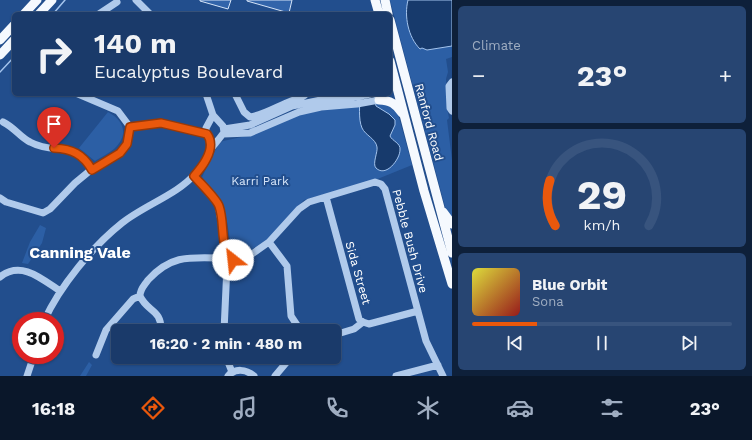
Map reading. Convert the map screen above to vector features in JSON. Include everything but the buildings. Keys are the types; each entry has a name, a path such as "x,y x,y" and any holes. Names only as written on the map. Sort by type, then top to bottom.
{"main road":[{"path":"26,12 37,0"},
{"path":"41,12 52,0"},
{"path":"375,0 378,12"},
{"path":"385,0 388,12"},
{"path":"0,40 12,27"},
{"name":"Ranford Road","path":"392,28 439,206 446,239 452,284"},
{"path":"0,55 12,42"},
{"path":"392,70 394,78 393,89 411,100"},
{"name":"Ranford Road","path":"393,89 405,117 452,253"},
{"path":"379,100 391,102 398,107 405,117"},
{"path":"439,206 452,224"}],"street":[{"path":"136,0 148,12"},
{"path":"102,12 117,2"},
{"path":"452,82 449,86 450,108 452,111"},
{"path":"0,198 6,202 43,213 50,209 75,183 92,170 120,153 127,144 130,127 118,111 83,96"},
{"path":"49,312 60,291 116,228 129,218 178,188 194,176 203,164 210,150 222,134 221,123 218,122 213,115 207,96"},
{"path":"236,96 244,112 250,117 304,96"},
{"path":"357,101 366,96"},
{"path":"208,130 215,139 222,134 250,125 292,106 321,100 379,100"},
{"path":"210,150 208,130 213,115"},
{"path":"3,122 11,126 29,142 42,147 66,149 78,153 87,162 92,170"},
{"path":"130,127 161,123 189,130 208,130 218,122"},
{"path":"194,176 218,204 226,250"},
{"name":"Pebble Bush Drive","path":"233,260 244,258 269,242 299,209 309,202 375,182 381,184 385,189 426,341 443,376"},
{"name":"Sida Street","path":"326,197 359,318 363,322 369,324 418,311"},
{"path":"269,242 287,266 291,316 296,324"},
{"path":"218,258 221,252 226,250"},
{"path":"226,250 231,252 233,260 231,264 226,266"},
{"path":"161,324 159,317 144,303 140,296 142,288 157,271 183,258 218,258"},
{"path":"218,258 220,263 226,266"},
{"path":"224,324 226,266"},
{"path":"0,275 11,270 30,272 60,291"},
{"path":"96,355 106,330 133,299 140,296"},
{"path":"341,333 354,329 363,322"},
{"path":"27,376 32,364"},
{"path":"32,364 32,376"},
{"path":"228,364 230,374 243,371 254,376"},
{"path":"275,376 286,364"},
{"path":"396,376 438,365"}],"green space":[{"path":"390,0 452,0 452,57 446,59 448,72 446,79 447,108 449,118 447,120 452,160 452,222 447,214"},
{"name":"Karri Park","path":"370,103 390,105 398,114 412,165 375,180 304,200 267,240 244,254 234,253 224,212 216,196 202,177 218,145 223,141 251,135 296,114"},
{"path":"108,112 121,123 123,132 122,137 114,149 95,161 79,148"},
{"path":"40,225 46,228 42,243 28,264 22,263 30,242"},
{"path":"89,362 92,365 86,376 80,376"}],"shaded area":[{"path":"408,0 452,0 452,46 427,50 422,48 420,49 412,39 408,26 406,13"},
{"path":"360,96 374,96 376,106 389,114 395,120 395,125 390,136 400,148 399,154 392,166 384,171 376,168 375,166 377,147 373,139 363,130 360,116"}],"waterway":[{"path":"55,12 65,0"},
{"path":"0,72 12,59"}],"district":[{"name":"Canning Vale","path":"80,252"}],"route":[{"path":"54,148 66,149 78,153 87,162 92,170 120,153 127,144 130,127 161,123 207,134 209,137 210,150 201,168 194,176 218,204 226,250 231,252 233,260"}]}
